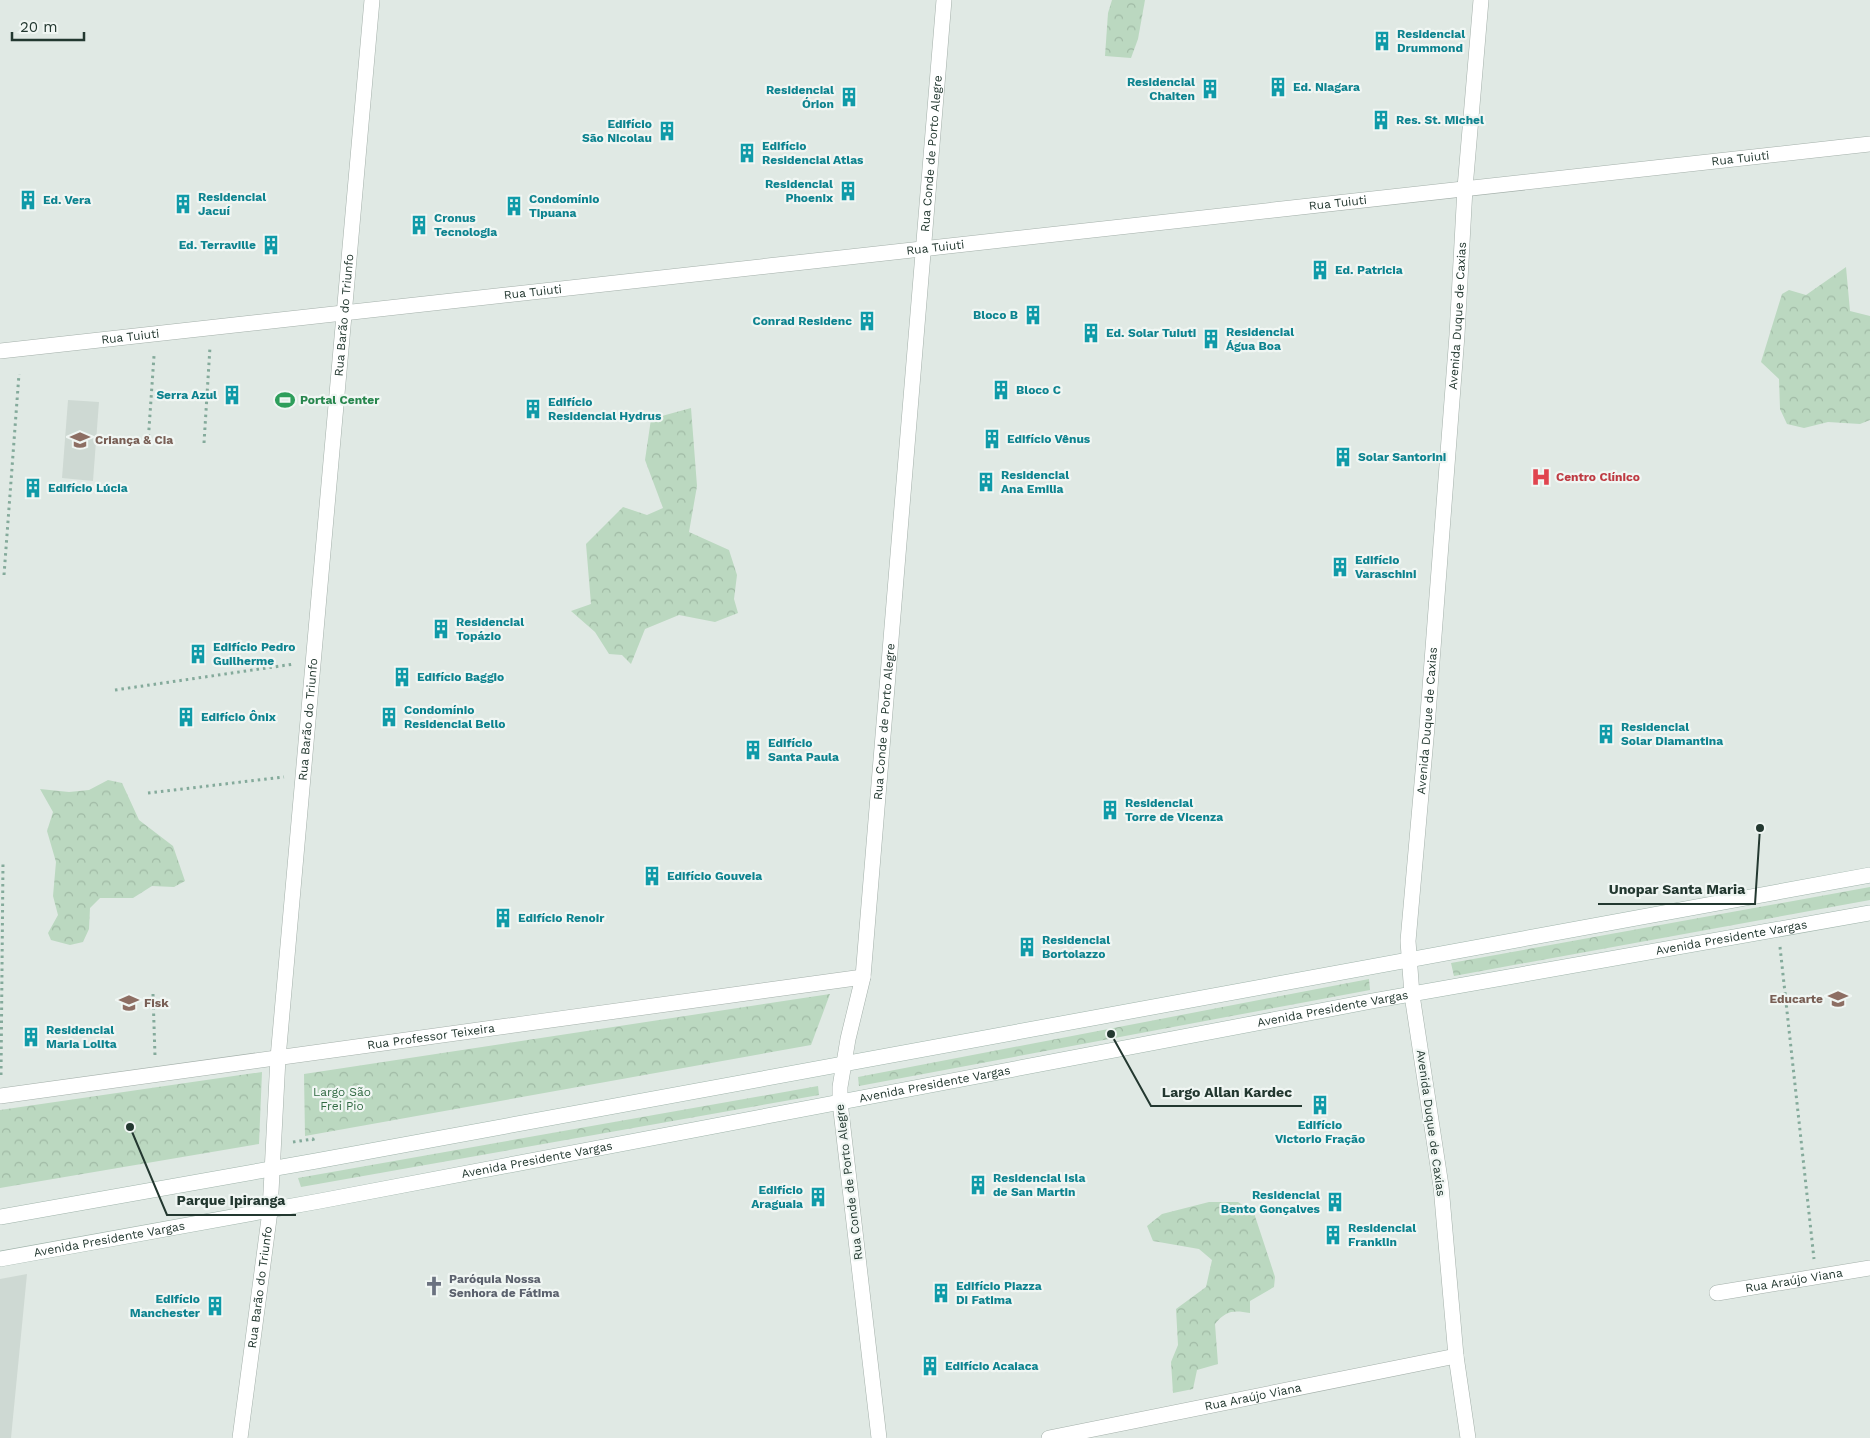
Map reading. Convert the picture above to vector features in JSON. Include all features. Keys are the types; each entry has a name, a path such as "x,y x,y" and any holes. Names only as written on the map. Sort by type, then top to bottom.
{"street":[{"name":"Rua Barão do Triunfo","path":"240,1438 270,1210 278,1058 372,0"},
{"name":"Rua Conde de Porto Alegre","path":"879,1438 840,1102 840,1087 848,1038 863,977 944,0"},
{"name":"Avenida Duque de Caxias","path":"1468,1438 1456,1356 1441,1186 1412,995 1408,941 1427,727 1457,335 1465,188 1481,0"},
{"name":"Rua Tuiuti","path":"0,351 1870,144"},
{"path":"0,1217 272,1169 1870,875"},
{"name":"Avenida Presidente Vargas","path":"0,1259 1412,995 1870,913"},
{"name":"Rua Professor Teixeira","path":"0,1096 863,977"},
{"name":"Rua Araújo Viana","path":"1717,1293 1870,1268"},
{"name":"Rua Araújo Viana","path":"1049,1438 1456,1356"}],"path":[{"path":"204,443 210,345"},
{"path":"148,442 154,356"},
{"path":"4,575 19,374"},
{"path":"114,690 297,663"},
{"path":"148,793 285,777"},
{"path":"1,1075 3,862"},
{"path":"1778,929 1815,1277"},
{"path":"153,994 155,1056"}],"shaded area":[{"name":"Criança & Cia","path":"68,400 99,402 93,481 62,478"},
{"path":"27,1274 11,1438 0,1438 0,1279"}],"green space":[{"path":"1112,0 1145,0 1138,39 1131,58 1105,56 1108,13"},
{"path":"1846,267 1850,311 1870,316 1870,420 1860,424 1828,422 1804,428 1787,424 1780,409 1779,379 1761,362 1782,294 1789,290 1806,295"},
{"path":"691,408 697,486 689,532 729,550 737,575 734,599 738,613 715,622 679,615 645,629 631,664 622,655 609,654 595,632 571,611 591,604 586,544 623,507 647,515 663,508 645,460 651,419"},
{"path":"108,780 122,783 139,820 173,846 185,881 174,887 152,886 133,898 100,898 90,908 89,929 83,942 70,945 51,940 48,933 58,915 53,896 56,862 47,831 53,812 40,789 69,792 89,790"},
{"path":"1870,887 1870,900 1454,976 1451,963"},
{"path":"1369,979 1370,990 859,1086 858,1077"},
{"name":"Largo São Frei Pio","path":"830,994 811,1045 305,1136 304,1074"},
{"path":"262,1072 259,1144 0,1188 0,1110"},
{"path":"818,1086 819,1095 301,1187 298,1178"},
{"path":"1209,1202 1238,1202 1254,1213 1275,1277 1274,1287 1250,1301 1250,1313 1231,1312 1219,1319 1215,1324 1218,1364 1197,1370 1193,1389 1173,1393 1171,1362 1178,1345 1176,1309 1206,1287 1212,1260 1199,1249 1153,1241 1147,1226 1162,1214"}],"place":[{"name":"Residencial Drummond","path":"1382,41"},
{"name":"Ed. Niagara","path":"1278,87"},
{"name":"Residencial Chaiten","path":"1210,89"},
{"name":"Residencial Órion","path":"849,97"},
{"name":"Res. St. Michel","path":"1381,120"},
{"name":"Edifício São Nicolau","path":"667,131"},
{"name":"Edifício Residencial Atlas","path":"747,153"},
{"name":"Residencial Phoenix","path":"848,191"},
{"name":"Ed. Vera","path":"28,200"},
{"name":"Residencial Jacuí","path":"183,204"},
{"name":"Condomínio Tipuana","path":"514,206"},
{"name":"Cronus Tecnologia","path":"419,225"},
{"name":"Ed. Terraville","path":"271,245"},
{"name":"Ed. Patricia","path":"1320,270"},
{"name":"Bloco B","path":"1033,315"},
{"name":"Conrad Residenc","path":"867,321"},
{"name":"Ed. Solar Tuiuti","path":"1091,333"},
{"name":"Residencial Água Boa","path":"1211,339"},
{"name":"Bloco C","path":"1001,390"},
{"name":"Serra Azul","path":"232,395"},
{"name":"Portal Center","path":"285,400"},
{"name":"Edifício Residencial Hydrus","path":"533,409"},
{"name":"Edifício Vênus","path":"992,439"},
{"name":"Criança & Cia","path":"80,440"},
{"name":"Solar Santorini","path":"1343,457"},
{"name":"Centro Clínico","path":"1541,477"},
{"name":"Residencial Ana Emilia","path":"986,482"},
{"name":"Edifício Lúcia","path":"33,488"},
{"name":"Edifício Varaschini","path":"1340,567"},
{"name":"Residencial Topázio","path":"441,629"},
{"name":"Edifício Pedro Guilherme","path":"198,654"},
{"name":"Edifício Baggio","path":"402,677"},
{"name":"Edifício Ônix","path":"186,717"},
{"name":"Condomínio Residencial Bello","path":"389,717"},
{"name":"Residencial Solar Diamantina","path":"1606,734"},
{"name":"Edifício Santa Paula","path":"753,750"},
{"name":"Residencial Torre de Vicenza","path":"1110,810"},
{"name":"Unopar Santa Maria","path":"1760,828"},
{"name":"Edifício Gouveia","path":"652,876"},
{"name":"Edifício Renoir","path":"503,918"},
{"name":"Residencial Bortolazzo","path":"1027,947"},
{"name":"Educarte","path":"1838,999"},
{"name":"Fisk","path":"129,1003"},
{"name":"Largo Allan Kardec","path":"1111,1034"},
{"name":"Residencial Maria Lolita","path":"31,1037"},
{"name":"Edifício Victorio Fração","path":"1320,1105"},
{"name":"Parque Ipiranga","path":"130,1127"},
{"name":"Residencial Isla de San Martin","path":"978,1185"},
{"name":"Edifício Araguaia","path":"818,1197"},
{"name":"Residencial Bento Gonçalves","path":"1335,1202"},
{"name":"Residencial Franklin","path":"1333,1235"},
{"name":"Paróquia Nossa Senhora de Fátima","path":"434,1286"},
{"name":"Edifício Piazza Di Fatima","path":"941,1293"},
{"name":"Edifício Manchester","path":"215,1306"},
{"name":"Edifício Acaiaca","path":"930,1366"}]}
